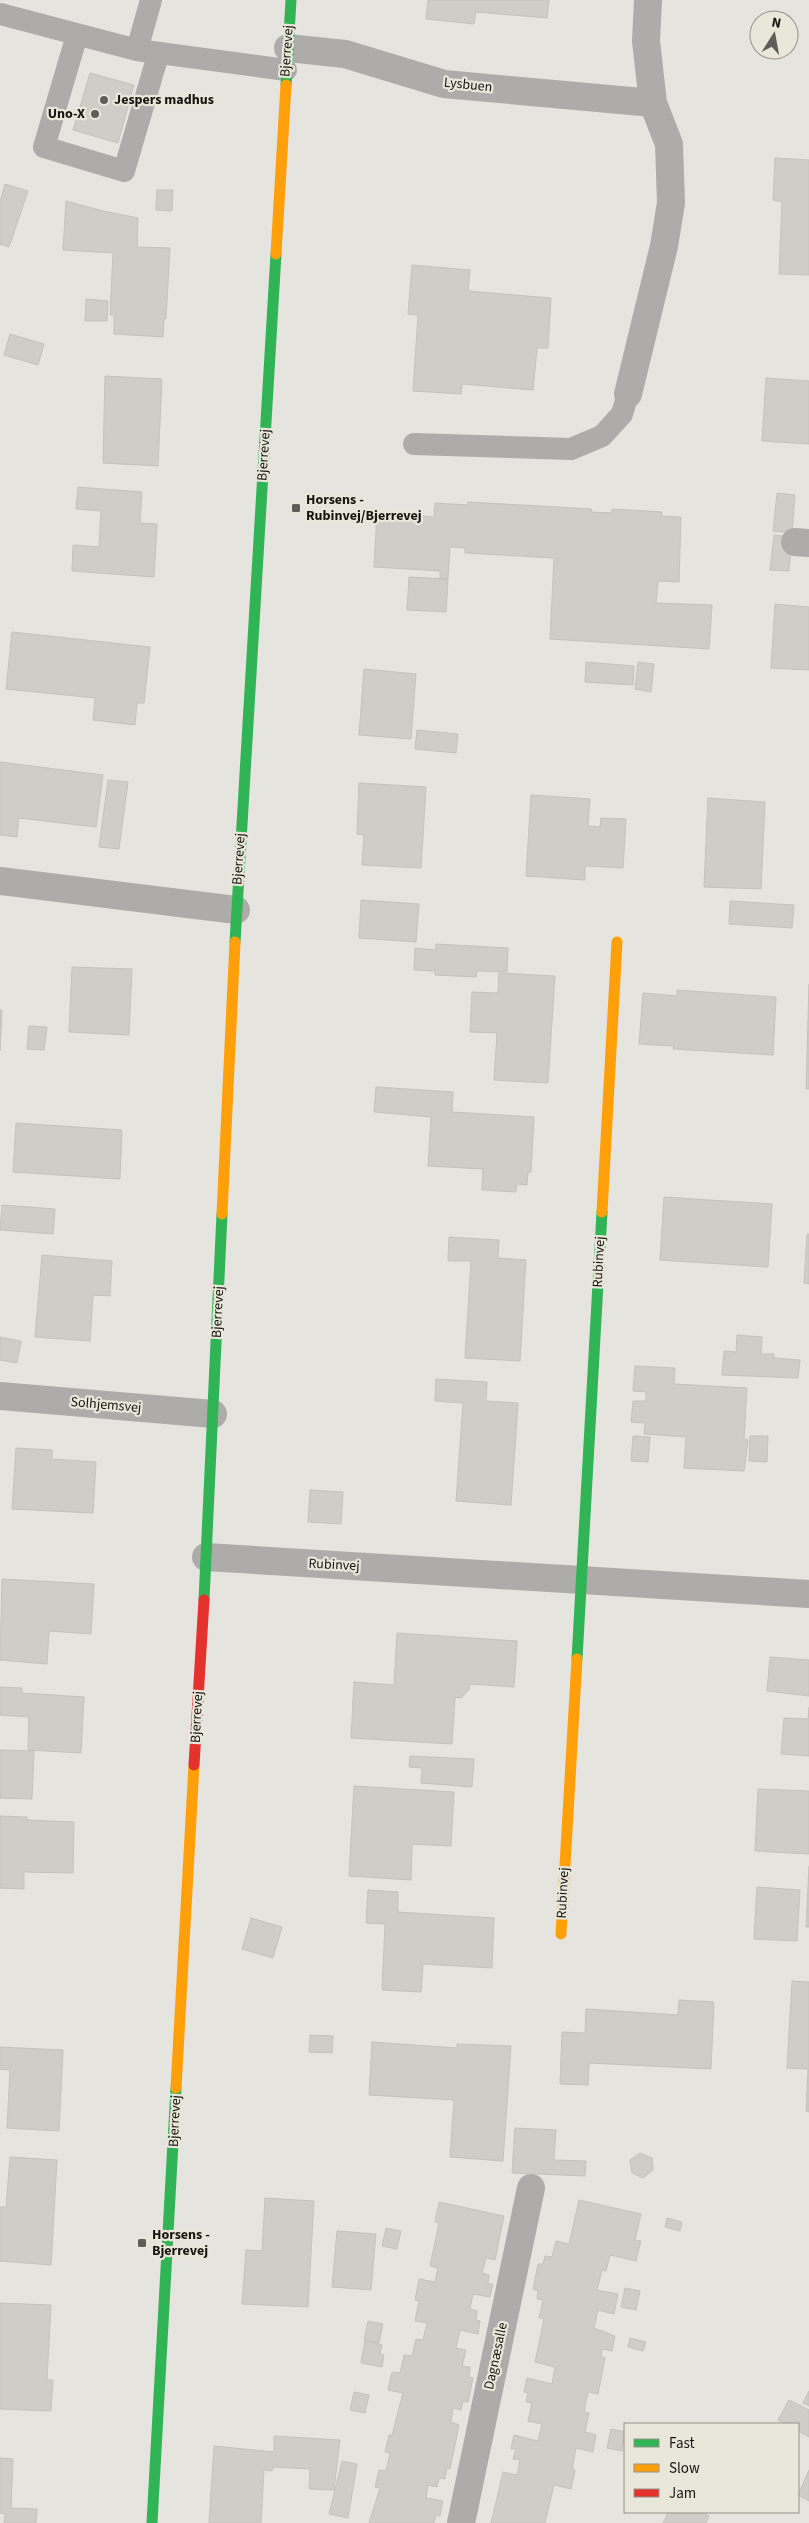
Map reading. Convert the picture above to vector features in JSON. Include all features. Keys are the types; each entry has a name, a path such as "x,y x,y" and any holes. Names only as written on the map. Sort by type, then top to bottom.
{"street":[{"name":"Bjerrevej","path":"152,2523 206,1557 236,910 277,249 290,0"},
{"path":"628,394 664,246 671,203 669,144 653,103 646,41 648,0"},
{"name":"Lysbuen","path":"286,59 345,54 444,84 653,103"},
{"path":"0,881 236,910"},
{"name":"Rubinvej","path":"561,1934 617,942"},
{"name":"Solhjemsvej","path":"0,1396 213,1414"},
{"name":"Rubinvej","path":"206,1557 809,1594"},
{"name":"Dagnæsalle","path":"461,2523 531,2188"}],"lane":[{"path":"77,35 44,147 124,171 147,52 151,0"},
{"path":"0,14 147,52 286,59"},
{"path":"414,444 571,449 602,436 622,414 628,394"}],"building":[{"path":"428,0 549,0 547,18 476,12 474,24 426,19"},
{"path":"90,73 134,85 118,143 73,130"},
{"path":"775,158 809,160 809,275 779,274 782,202 773,200"},
{"path":"5,184 28,191 9,247 0,244 0,202"},
{"path":"157,190 173,190 172,211 156,210"},
{"path":"66,201 138,218 137,247 170,248 166,319 164,318 163,337 114,334 114,315 110,315 113,253 63,250"},
{"path":"412,265 470,270 468,291 551,298 548,348 537,348 533,390 462,384 461,394 413,391 418,315 408,314"},
{"path":"86,299 108,301 107,321 85,321"},
{"path":"10,334 44,344 38,365 4,355"},
{"path":"105,376 162,379 158,466 103,463"},
{"path":"766,378 809,381 809,444 762,441"},
{"path":"78,487 142,492 140,523 157,524 154,577 72,571 73,545 99,547 101,511 76,509"},
{"path":"777,493 795,495 792,533 773,531"},
{"path":"468,502 592,509 591,512 612,513 612,509 662,512 661,516 681,517 679,582 658,581 656,603 712,605 709,649 550,639 554,558 465,553 465,548 450,547 448,579 440,579 440,571 374,567 377,513 434,517 435,503 468,505"},
{"path":"774,535 792,537 789,571 770,570"},
{"path":"409,577 448,579 446,612 407,610"},
{"path":"775,604 809,607 809,670 771,668"},
{"path":"12,632 150,647 144,703 137,703 135,725 93,720 95,698 6,689"},
{"path":"586,662 634,666 633,685 585,682"},
{"path":"638,662 654,664 651,692 635,689"},
{"path":"364,669 416,674 411,739 359,735"},
{"path":"417,730 458,734 456,753 415,749"},
{"path":"0,762 103,775 96,827 19,818 17,837 0,835"},
{"path":"108,780 128,782 119,849 99,847"},
{"path":"359,783 426,787 421,868 362,865 364,835 357,834"},
{"path":"531,795 590,799 588,826 600,827 601,818 626,819 623,868 585,866 585,880 526,876"},
{"path":"708,798 765,802 761,889 704,887"},
{"path":"361,900 419,904 416,942 359,938"},
{"path":"730,901 794,905 792,928 729,924"},
{"path":"436,944 508,948 507,972 477,971 476,977 435,975 435,971 414,970 415,948 436,950"},
{"path":"72,967 132,969 129,1035 69,1032"},
{"path":"499,973 555,976 548,1083 494,1080 497,1033 470,1032 472,992 498,993"},
{"path":"809,984 809,1089 806,1089"},
{"path":"677,990 776,997 773,1055 673,1049 674,1046 639,1044 643,993 677,996"},
{"path":"0,1010 2,1010 0,1051"},
{"path":"29,1026 47,1027 44,1050 27,1049"},
{"path":"376,1087 453,1092 452,1112 534,1117 531,1172 528,1172 527,1185 517,1184 516,1192 482,1190 483,1169 428,1166 431,1117 374,1112"},
{"path":"16,1123 122,1130 120,1179 13,1172"},
{"path":"664,1197 772,1204 768,1267 660,1260"},
{"path":"2,1205 55,1209 53,1234 0,1230"},
{"path":"807,1234 809,1234 809,1284 804,1283"},
{"path":"449,1237 499,1240 498,1258 526,1260 520,1361 465,1358 471,1261 448,1261"},
{"path":"42,1255 112,1261 110,1296 93,1295 90,1341 35,1337"},
{"path":"737,1335 762,1337 761,1354 774,1354 774,1358 800,1360 798,1378 722,1375 724,1351 736,1352"},
{"path":"0,1337 21,1341 17,1363 0,1360"},
{"path":"635,1366 675,1368 674,1384 747,1388 744,1439 748,1440 744,1471 684,1468 686,1437 644,1434 645,1423 631,1422 633,1401 646,1401 646,1392 633,1391"},
{"path":"436,1379 487,1382 486,1401 518,1403 511,1505 456,1501 463,1403 435,1401"},
{"path":"633,1436 650,1437 648,1462 631,1461"},
{"path":"750,1436 768,1436 767,1462 749,1461"},
{"path":"16,1448 52,1450 52,1459 96,1462 93,1513 12,1509"},
{"path":"310,1490 343,1492 341,1524 308,1522"},
{"path":"2,1579 94,1584 91,1634 49,1631 47,1664 0,1660"},
{"path":"397,1633 517,1641 514,1687 470,1684 469,1690 461,1698 455,1697 452,1744 351,1738 354,1682 394,1685"},
{"path":"770,1657 809,1660 809,1696 767,1691"},
{"path":"0,1687 22,1688 22,1693 84,1697 81,1753 28,1750 29,1717 0,1715"},
{"path":"809,1707 809,1756 781,1754 784,1718 808,1719"},
{"path":"0,1750 34,1751 32,1799 0,1798"},
{"path":"410,1756 474,1759 472,1787 421,1783 422,1768 409,1767"},
{"path":"354,1786 454,1792 451,1846 412,1844 411,1880 349,1876"},
{"path":"758,1789 809,1791 809,1854 755,1851"},
{"path":"0,1816 27,1817 27,1820 74,1822 73,1873 24,1872 24,1889 0,1888"},
{"path":"809,1866 809,1927 806,1927"},
{"path":"757,1887 800,1890 797,1941 754,1939"},
{"path":"368,1890 398,1892 398,1912 494,1918 492,1968 423,1964 421,1992 382,1990 385,1924 366,1923"},
{"path":"251,1918 282,1927 273,1958 242,1949"},
{"path":"792,1981 809,1982 809,2112 806,2111 808,2069 787,2068"},
{"path":"679,2000 714,2002 711,2069 589,2063 588,2085 560,2084 562,2032 585,2033 586,2009 678,2015"},
{"path":"310,2035 333,2036 332,2053 309,2052"},
{"path":"372,2042 457,2048 457,2044 511,2046 503,2161 450,2157 454,2100 369,2095"},
{"path":"0,2047 63,2050 59,2131 7,2128 10,2070 0,2069"},
{"path":"515,2128 556,2130 554,2160 586,2161 585,2176 512,2173"},
{"path":"640,2153 652,2158 653,2170 643,2178 632,2173 630,2160"},
{"path":"10,2157 57,2160 51,2265 0,2261 0,2207 6,2207"},
{"path":"265,2198 314,2201 308,2307 242,2304 246,2250 262,2251"},
{"path":"579,2200 641,2214 635,2240 641,2241 636,2261 610,2255 606,2271 602,2270 597,2290 618,2294 614,2314 598,2310 594,2328 615,2336 612,2351 602,2349 601,2356 605,2358 598,2394 588,2392 584,2412 589,2413 585,2432 596,2435 593,2452 576,2448 572,2469 575,2470 571,2489 554,2485 545,2523 491,2523 503,2472 517,2475 520,2460 513,2459 516,2449 511,2449 514,2435 538,2441 542,2424 528,2421 532,2403 526,2402 528,2393 524,2392 527,2378 552,2384 555,2367 535,2362 544,2319 539,2318 543,2300 537,2299 538,2291 533,2289 538,2264 543,2264 545,2256 552,2257 556,2241 569,2244"},
{"path":"439,2202 504,2216 495,2260 486,2258 482,2273 489,2275 488,2284 493,2284 490,2297 473,2294 470,2309 477,2311 476,2320 480,2321 478,2334 460,2330 456,2348 466,2350 462,2366 470,2367 469,2377 473,2378 468,2402 463,2401 461,2410 453,2408 451,2422 459,2425 450,2469 447,2468 445,2479 439,2478 437,2487 428,2485 426,2498 443,2501 440,2516 436,2515 434,2523 369,2523 380,2488 375,2487 379,2470 386,2471 390,2453 385,2452 389,2435 392,2435 403,2393 388,2390 392,2372 400,2373 404,2355 412,2356 416,2339 423,2340 427,2323 415,2321 419,2301 415,2300 419,2279 435,2282 438,2268 430,2266 439,2223 435,2222"},
{"path":"667,2218 682,2222 680,2231 665,2227"},
{"path":"386,2228 401,2231 397,2249 382,2246"},
{"path":"337,2231 376,2234 371,2290 332,2287"},
{"path":"625,2288 640,2291 636,2310 621,2307"},
{"path":"0,2303 51,2305 47,2380 53,2380 51,2411 0,2409"},
{"path":"368,2321 383,2324 379,2343 364,2340"},
{"path":"630,2338 646,2342 643,2351 628,2347"},
{"path":"365,2341 382,2345 380,2354 384,2355 382,2367 361,2363"},
{"path":"809,2391 809,2406 803,2403"},
{"path":"354,2392 369,2395 365,2413 350,2410"},
{"path":"789,2400 809,2410 809,2437 799,2432 799,2423 784,2423 778,2420"},
{"path":"611,2429 624,2432 622,2451 607,2448"},
{"path":"274,2436 340,2440 334,2490 309,2489 310,2469 273,2467 272,2471 264,2470 261,2523 209,2523 214,2446 274,2452"},
{"path":"0,2458 13,2459 11,2508 37,2509 36,2523 4,2523 5,2514 0,2513"},
{"path":"342,2461 357,2464 348,2518 329,2514"},
{"path":"809,2470 809,2501 799,2496"},
{"path":"668,2513 703,2513 709,2516 706,2523 663,2523"}],"traffic: fast":[{"path":"286,85 291,0"},
{"path":"235,942 276,254"},
{"path":"577,1659 602,1212"},
{"path":"204,1600 222,1214"},
{"path":"152,2523 176,2088"}],"traffic: slow":[{"path":"276,254 286,85"},
{"path":"222,1214 235,942"},
{"path":"602,1212 617,942"},
{"path":"561,1934 577,1659"},
{"path":"176,2088 194,1765"}],"traffic: jam":[{"path":"194,1765 204,1600"}],"place":[{"name":"Jespers madhus","path":"104,100"},
{"name":"Uno-X","path":"95,114"},
{"name":"Horsens - Rubinvej/Bjerrevej","path":"296,508"},
{"name":"Horsens - Bjerrevej","path":"142,2243"}]}
